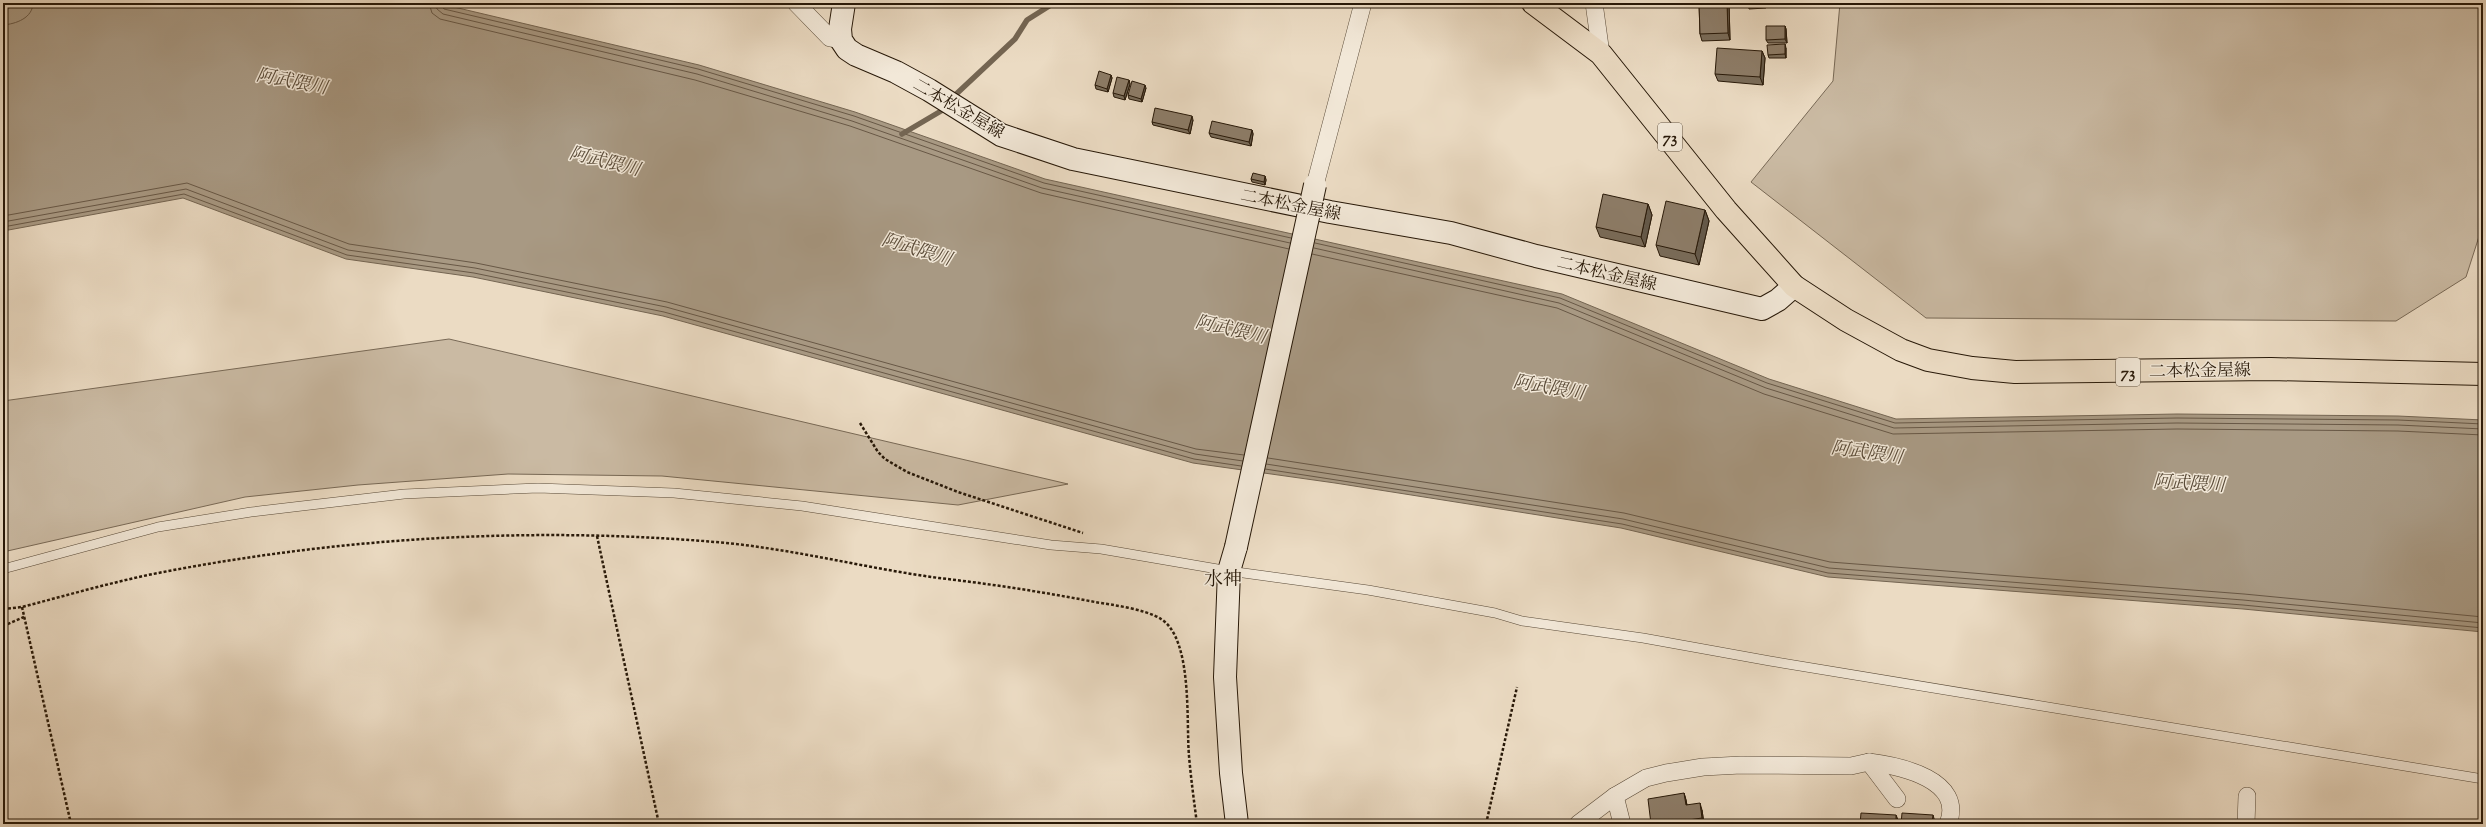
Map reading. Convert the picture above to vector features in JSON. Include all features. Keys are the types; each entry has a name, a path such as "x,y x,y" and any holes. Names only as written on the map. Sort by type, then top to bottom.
{"main road":[{"name":"二本松金屋線","path":"1533,3 1601,54 1726,210 1794,286 1846,320 1901,350 1928,360 1972,368 2030,372 2271,369 2483,374"}],"street":[{"path":"796,3 830,38 842,40 840,29 844,3"},
{"path":"1237,824 1231,773 1225,677 1229,571 1236,547 1315,185 1363,3"},
{"path":"1594,3 1601,54"},
{"name":"二本松金屋線","path":"842,40 847,49 856,55 928,90 1001,135 1073,159 1330,212 1451,233 1552,260 1762,309 1778,300 1794,286"},
{"path":"1868,762 1897,799"},
{"path":"1578,824 1615,796 1646,778 1703,767 1851,766 1868,762 1907,770 1930,780 1946,791 1952,803 1952,813 1948,824"},
{"path":"1615,796 1622,824"},
{"path":"2246,824 2247,796"}],"lane":[{"path":"3,569 158,527 252,512 404,494 538,488 674,493 802,506 1051,545 1100,549 1229,571 1368,590 1495,614 1522,621 1642,638 1770,661 2483,779"}],"path":[{"path":"860,423 878,452 907,472 958,492 1096,537 1100,542 1100,549"},
{"path":"597,536 659,824"},
{"path":"3,609 22,607 148,576 316,550 379,543 485,537 597,536 725,543 916,575 1023,588 1119,606 1162,619 1179,645 1183,657 1189,757 1197,824"},
{"path":"22,607 71,824"},
{"path":"3,626 24,617"},
{"path":"1486,824 1517,687"}],"shaded area":[{"path":"1840,3 2483,3 2483,224 2466,277 2396,321 1926,318 1751,182 1833,81"},
{"path":"449,339 1068,484 958,505 662,476 508,474 358,485 245,497 3,552 3,401"}],"water":[{"name":"阿武隈川","path":"23,3 437,3 699,65 855,112 1045,179 1562,294 1769,379 1896,419 2177,414 2398,416 2483,420 2483,632 2243,609 1828,577 1621,528 1335,483 1193,463 663,316 473,277 346,259 183,198 3,231 3,10"}],"building":[{"path":"1699,3 1727,3 1728,33 1700,34"},
{"path":"1748,3 1764,3 1764,5 1748,5"},
{"path":"1766,26 1785,26 1785,39 1766,40"},
{"path":"1785,44 1785,54 1768,55 1767,45"},
{"path":"1717,48 1762,51 1760,77 1715,74"},
{"path":"1099,71 1111,75 1107,89 1095,85"},
{"path":"1117,77 1129,80 1124,96 1113,93"},
{"path":"1132,81 1145,85 1141,99 1128,95"},
{"path":"1155,108 1192,116 1188,130 1152,122"},
{"path":"1212,121 1252,130 1249,142 1209,133"},
{"path":"1253,173 1265,176 1264,182 1251,179"},
{"path":"1603,194 1648,204 1641,237 1596,227"},
{"path":"1666,201 1705,210 1695,254 1656,245"},
{"path":"1684,793 1686,805 1700,803 1702,818 1662,824 1651,824 1648,799"},
{"path":"1861,813 1896,815 1896,824 1860,824"},
{"path":"1902,813 1933,815 1932,824 1901,824"}],"waterway":[{"path":"952,98 1015,39 1027,20 1054,3"},
{"path":"902,134 941,111 946,105"}],"district":[{"name":"水神","path":"1223,578"}]}
